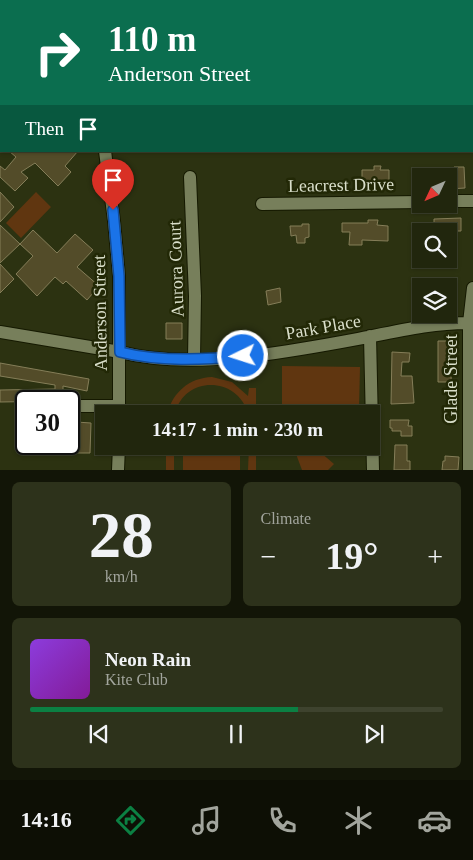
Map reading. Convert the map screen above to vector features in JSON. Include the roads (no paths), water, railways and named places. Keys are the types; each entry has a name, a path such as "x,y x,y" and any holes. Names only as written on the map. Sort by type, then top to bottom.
{"street":[{"name":"Anderson Street","path":"105,152 119,276 119,405"},
{"name":"Aurora Court","path":"190,177 195,296 194,359"},
{"path":"458,201 473,201"},
{"name":"Leacrest Drive","path":"262,204 412,202"},
{"name":"Glade Street","path":"469,470 473,288"},
{"name":"Park Place","path":"0,332 148,357 194,359 270,354 397,330 471,323"},
{"path":"370,336 373,470"},
{"path":"80,407 95,408"},
{"path":"118,470 119,455"}]}
